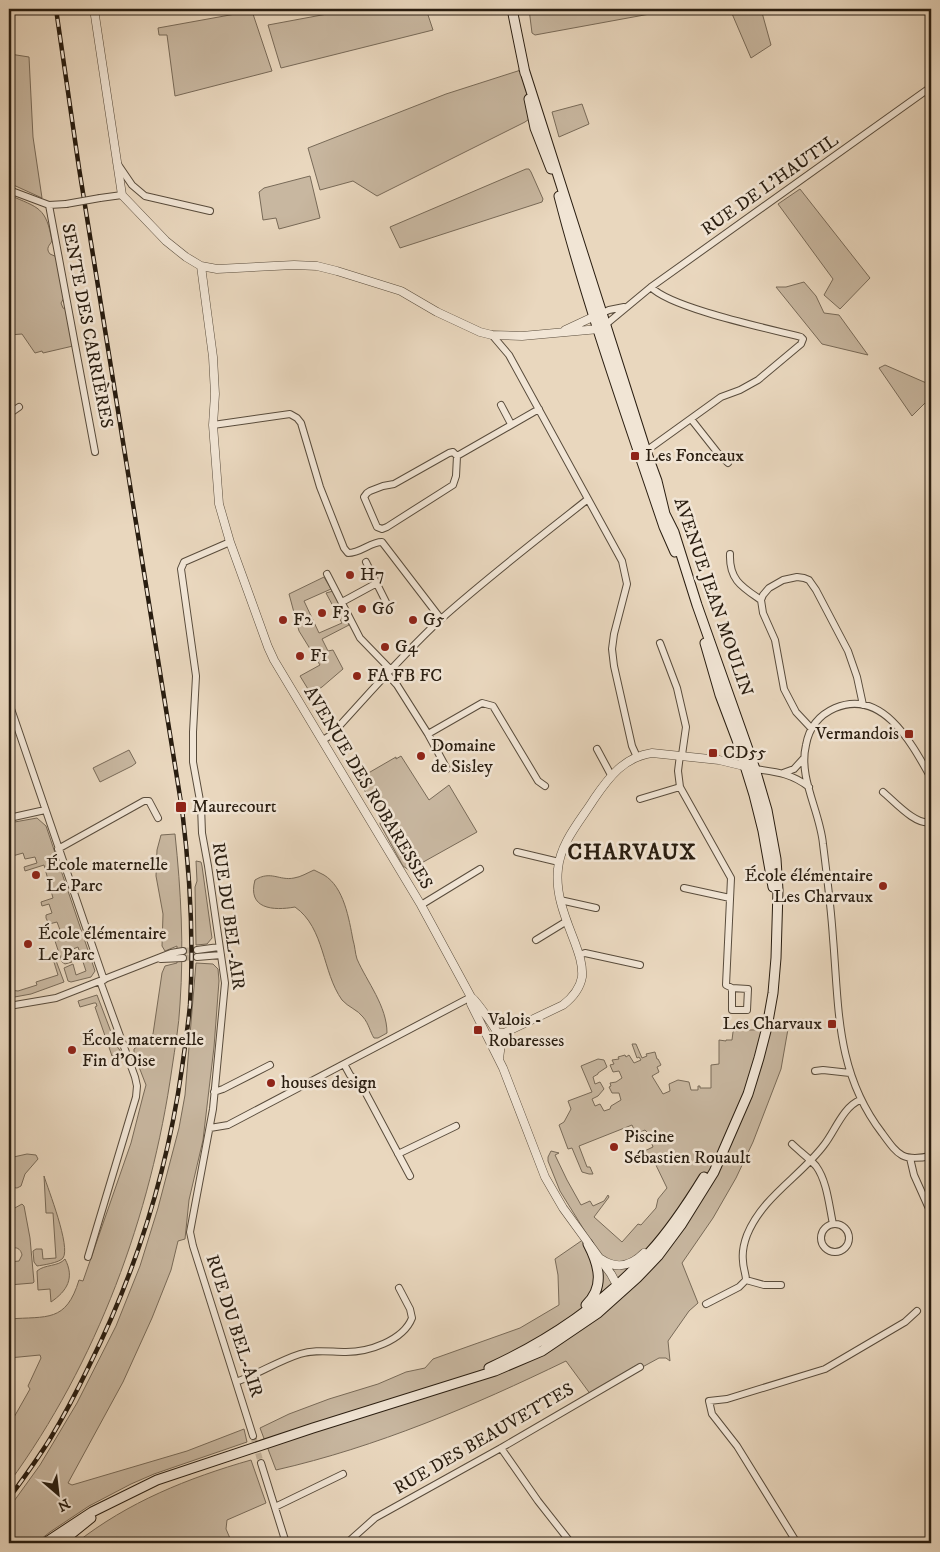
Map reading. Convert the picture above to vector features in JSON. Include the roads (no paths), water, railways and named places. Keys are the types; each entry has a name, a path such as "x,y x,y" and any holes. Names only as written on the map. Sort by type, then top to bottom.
{"main road":[{"path":"512,9 524,69 602,320"},
{"name":"AVENUE JEAN MOULIN","path":"602,320 658,481 665,514 674,532 685,569 755,770 772,832 776,859 778,890 776,925"},
{"name":"AVENUE JEAN MOULIN","path":"602,320 664,526 676,553 692,600 720,695 737,740 759,814 771,874 776,925"},
{"path":"45,1543 78,1520 157,1480 513,1364 542,1351 561,1339 614,1300 658,1256 681,1225 703,1191 732,1132 754,1076 767,1027 774,976 776,925"},
{"path":"451,1384 494,1366 559,1330 617,1285 661,1239 702,1182 732,1132"},
{"path":"494,1366 556,1328 592,1300 597,1290 599,1273 596,1260 588,1244"},
{"path":"60,1543 82,1525 128,1494"}],"street":[{"path":"9,190 49,205 122,195 94,9"},
{"name":"RUE DE L'HAUTIL","path":"122,195 175,249 201,266 217,269 294,265 323,268 401,291 437,312 480,332 506,336 558,333 602,320 626,307 651,287 888,120 931,87"},
{"path":"117,162 132,185 145,196 210,211"},
{"name":"SENTE DES CARRIÈRES","path":"49,205 95,452"},
{"name":"AVENUE DES ROBARESSES","path":"201,266 214,365 213,425 219,504 230,542 274,660 420,905 471,997 479,1004 501,1035 499,1059"},
{"path":"646,451 721,398 758,380 801,344 803,339 691,307 656,293 651,287"},
{"name":"RUE DE L'HAUTIL","path":"558,333 602,320 626,307"},
{"path":"492,335 506,349 622,561 626,573 626,590 614,634 612,649 632,746 637,757"},
{"path":"506,336 506,349"},
{"path":"501,405 511,424"},
{"path":"9,414 19,406"},
{"path":"457,456 538,408"},
{"path":"213,425 290,414 297,418 301,424 320,487 348,554 382,542 441,620"},
{"path":"691,418 717,452 728,463"},
{"path":"453,452 457,456 456,476 453,485 387,527 377,526 364,498 366,493 378,487 394,484 448,453 453,452"},
{"path":"323,740 331,735 389,672 441,620 512,559 588,499"},
{"name":"RUE DU BEL-AIR","path":"230,542 184,562 181,569 196,676 193,762 201,806 202,833 225,978 210,1128 190,1232 253,1436"},
{"path":"730,554 729,566 734,578 761,600"},
{"path":"366,562 388,606"},
{"path":"327,574 360,638 389,672 447,768"},
{"path":"811,728 796,712 784,689 776,648 762,613 761,600 768,588 783,580 796,577 809,580 824,603 848,651 857,676 863,705"},
{"path":"342,602 377,583"},
{"path":"660,643 677,688 686,726 678,771 680,787 731,878 726,986 732,988"},
{"path":"428,734 482,702 493,706 538,781 544,786"},
{"path":"9,703 137,1086 136,1097 88,1257"},
{"path":"931,778 895,724 883,713 863,705 852,704 836,707 824,714 811,728 804,758 809,787 823,841 833,938 839,1025 850,1073 860,1100 895,1150 904,1157 931,1156"},
{"path":"597,749 611,775"},
{"path":"490,1040 569,1000 582,978 579,955 560,900 557,884 559,862 566,843 611,775 618,768 637,757 652,753 681,755 744,765 755,770 783,773 797,778 809,787"},
{"path":"783,773 794,769 804,758"},
{"path":"794,769 806,773"},
{"path":"797,778 806,773"},
{"path":"640,799 680,787"},
{"path":"883,792 917,820 926,824 931,822"},
{"path":"58,850 144,801 148,800 151,803 158,818"},
{"path":"9,818 44,810"},
{"path":"517,852 559,862"},
{"path":"420,905 480,869"},
{"path":"684,888 730,898"},
{"path":"560,900 596,908"},
{"path":"536,940 567,922"},
{"path":"219,947 197,954 221,955"},
{"path":"579,955 585,953 640,965"},
{"path":"9,1006 56,998 155,960 183,955"},
{"path":"210,1128 228,1125 471,997"},
{"name":"AVENUE DES ROBARESSES","path":"471,997 471,1004 499,1059 545,1177 563,1208 617,1285"},
{"path":"344,1064 350,1075 362,1086 410,1176"},
{"path":"214,1092 270,1065"},
{"path":"816,1071 850,1073"},
{"path":"746,1280 743,1254 749,1230 773,1196 824,1145 850,1107 860,1100"},
{"path":"398,1154 456,1126"},
{"path":"792,1144 810,1160 821,1176 833,1224"},
{"path":"910,1158 914,1175 931,1213"},
{"path":"599,1258 618,1266 627,1265 636,1260 668,1225 702,1182"},
{"path":"833,1224 842,1225 846,1228 849,1237 847,1246 839,1252 825,1249 821,1240 822,1231 828,1225 833,1224"},
{"path":"746,1280 764,1285 781,1285"},
{"path":"706,1304 739,1287 746,1280"},
{"path":"561,1339 616,1292 618,1290 617,1285"},
{"path":"236,1382 301,1353 330,1350 348,1352 368,1349 388,1342 406,1328 412,1318 399,1288"},
{"path":"797,1543 737,1446 712,1414 709,1401 727,1399 825,1369 905,1322 917,1311"},
{"name":"RUE DES BEAUVETTES","path":"346,1543 375,1518 501,1448 640,1367"},
{"path":"501,1448 538,1501 571,1543"},
{"path":"261,1463 286,1543"},
{"path":"275,1507 343,1474"}],"tunnel":[{"path":"183,951 197,950"},
{"path":"183,958 197,957"},
{"path":"253,1436 261,1463"}],"railway":[{"path":"9,1498 45,1447 70,1403 106,1331 135,1258 158,1184 176,1107 190,1005 192,956 187,858 182,809 79,168 56,9"}],"place":[{"name":"Les Fonceaux","path":"635,456"},
{"name":"H7","path":"350,575"},
{"name":"G6","path":"362,609"},
{"name":"F3","path":"322,613"},
{"name":"F2","path":"283,620"},
{"name":"G5","path":"413,620"},
{"name":"G4","path":"385,647"},
{"name":"F1","path":"300,656"},
{"name":"FA FB FC","path":"357,676"},
{"name":"Vermandois","path":"909,734"},
{"name":"CD55","path":"713,753"},
{"name":"Domaine de Sisley","path":"421,756"},
{"name":"Maurecourt","path":"181,807"},
{"name":"École maternelle Le Parc","path":"36,875"},
{"name":"École élémentaire Les Charvaux","path":"883,886"},
{"name":"École élémentaire Le Parc","path":"28,944"},
{"name":"Les Charvaux","path":"832,1024"},
{"name":"Valois - Robaresses","path":"478,1030"},
{"name":"École maternelle Fin d'Oise","path":"72,1050"},
{"name":"houses design","path":"271,1083"},
{"name":"Piscine Sébastien Rouault","path":"614,1147"}],"district":[{"name":"CHARVAUX","path":"632,852"}]}
